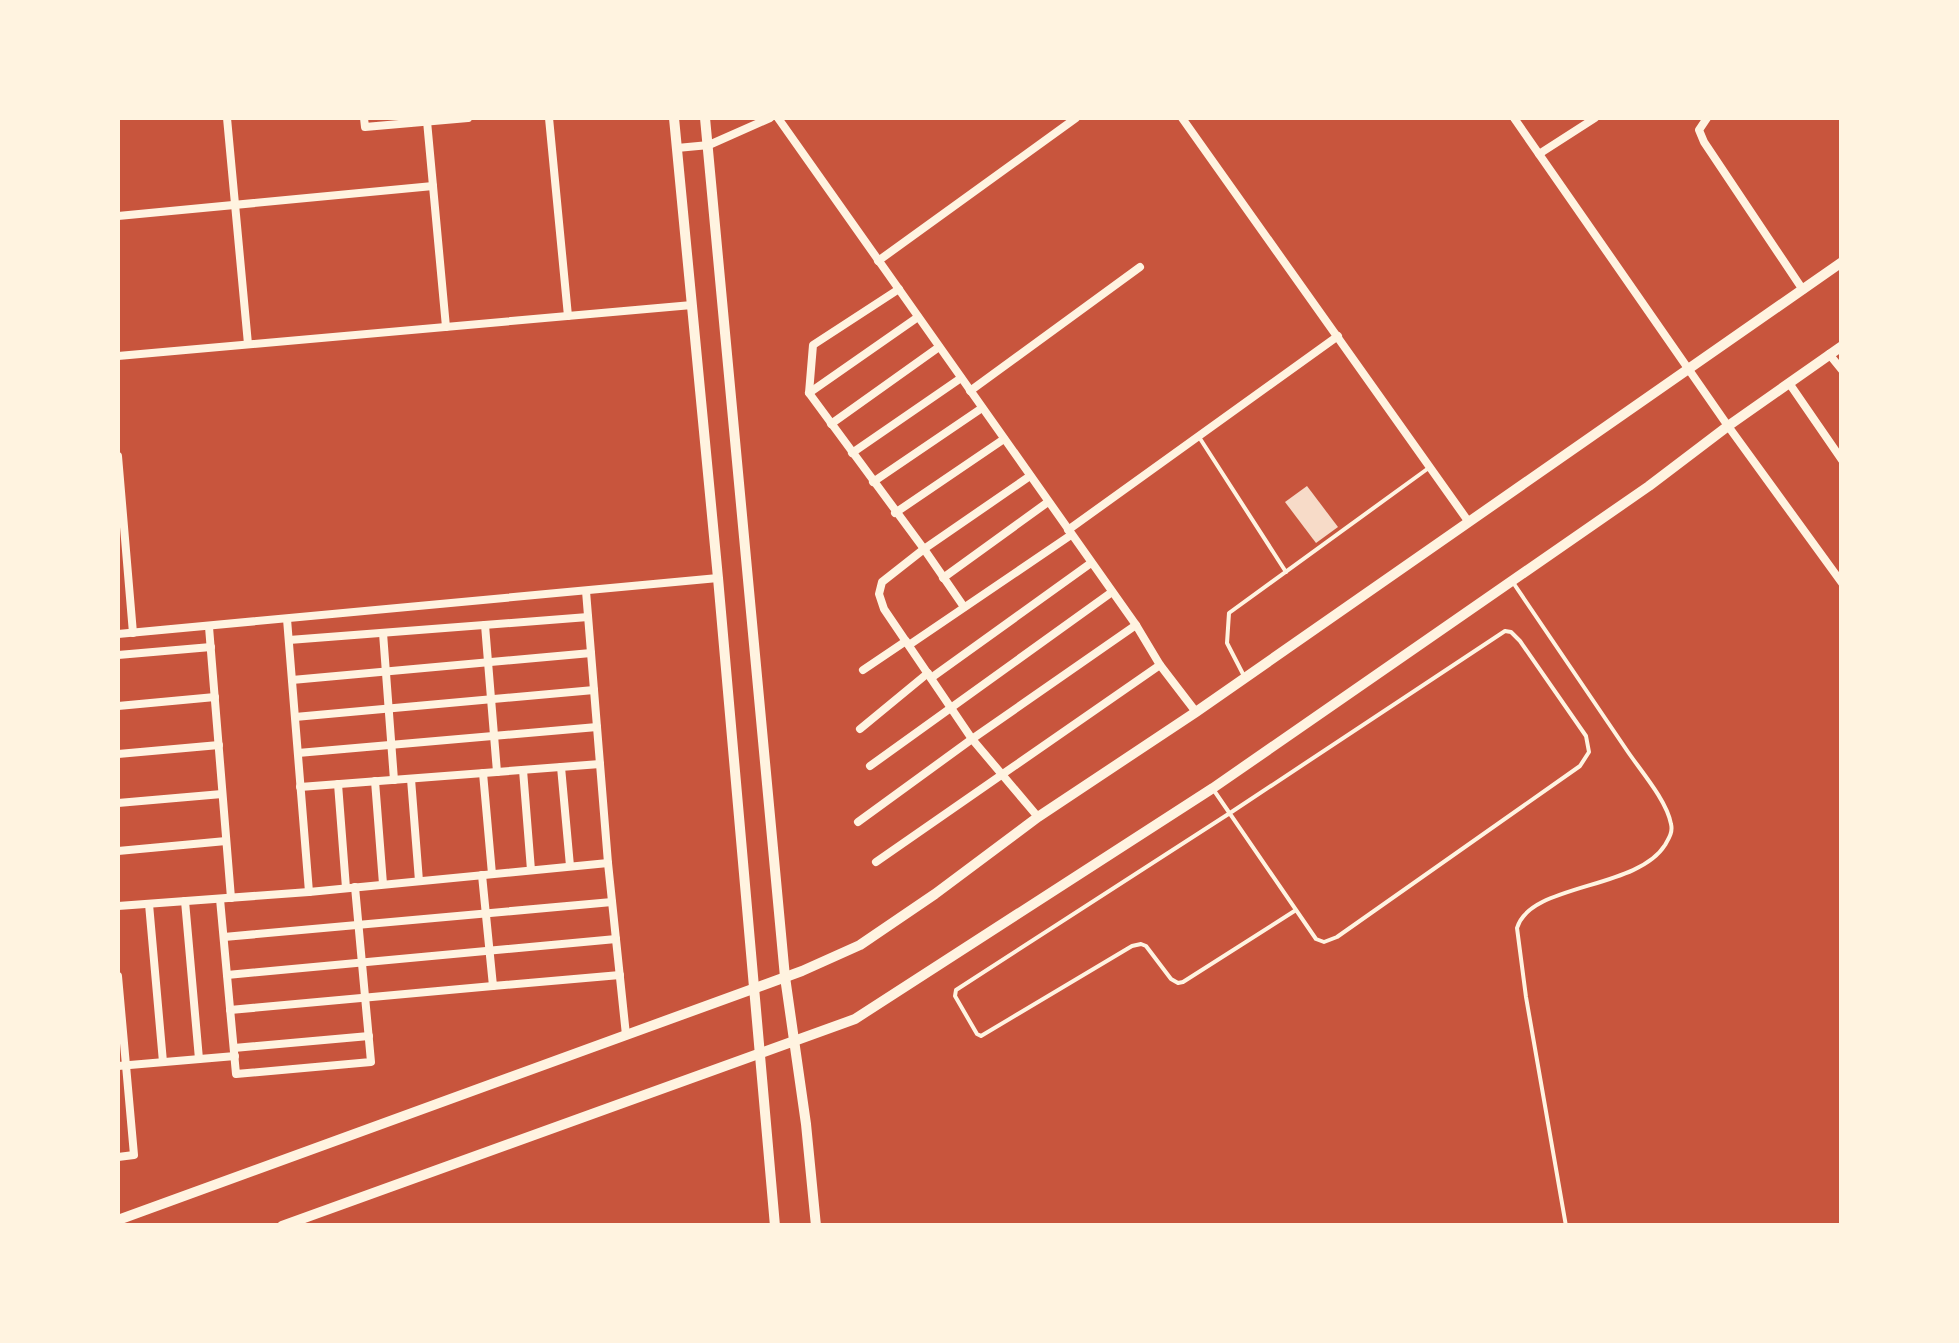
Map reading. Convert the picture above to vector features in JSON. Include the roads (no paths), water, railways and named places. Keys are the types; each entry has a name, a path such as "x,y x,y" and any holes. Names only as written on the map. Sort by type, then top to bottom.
{"street":[{"path":"227,118 248,344"},
{"path":"364,118 365,127 468,118"},
{"path":"550,118 568,316"},
{"path":"674,118 775,1226"},
{"path":"705,118 784,977 806,1124 816,1226"},
{"path":"677,148 709,145 770,118"},
{"path":"778,118 1196,712"},
{"path":"878,260 1076,118"},
{"path":"1182,118 1468,521"},
{"path":"1514,118 1688,370 1842,583"},
{"path":"1539,154 1596,118"},
{"path":"1707,118 1699,130 1704,142 1803,290"},
{"path":"428,121 446,327"},
{"path":"118,216 434,186"},
{"path":"118,1220 860,946 1038,817 1196,712 1842,262"},
{"path":"970,391 1140,266"},
{"path":"899,289 813,345 808,393 964,608"},
{"path":"118,356 692,305"},
{"path":"808,393 918,317"},
{"path":"863,670 964,608 1338,336"},
{"path":"282,1226 856,1019 1212,788 1650,486 1842,346"},
{"path":"831,424 939,347"},
{"path":"1830,354 1842,370"},
{"path":"852,453 961,378"},
{"path":"1788,383 1842,460"},
{"path":"873,482 982,408"},
{"path":"895,513 1004,440"},
{"path":"118,456 133,633"},
{"path":"1030,476 882,582 880,594 884,609 972,739 1038,817"},
{"path":"942,578 1048,502"},
{"path":"860,728 929,675 1092,564"},
{"path":"118,634 718,578"},
{"path":"586,591 626,1035"},
{"path":"870,766 1112,592"},
{"path":"289,640 588,617"},
{"path":"287,618 309,892"},
{"path":"485,625 497,772"},
{"path":"858,822 1136,626"},
{"path":"209,627 226,842 224,937 236,1074 371,1062 358,925 338,784"},
{"path":"383,633 394,780"},
{"path":"118,655 210,647"},
{"path":"292,680 590,652"},
{"path":"876,862 1160,664"},
{"path":"295,716 594,690"},
{"path":"118,706 215,697"},
{"path":"298,753 597,727"},
{"path":"118,754 218,745"},
{"path":"300,787 600,764"},
{"path":"561,767 570,866"},
{"path":"523,770 531,870"},
{"path":"483,773 486,913 493,986"},
{"path":"410,778 419,881"},
{"path":"375,781 384,884"},
{"path":"118,803 222,794"},
{"path":"118,851 226,842"},
{"path":"118,906 309,892 608,862"},
{"path":"185,901 199,1059"},
{"path":"224,937 612,902"},
{"path":"149,904 163,1062"},
{"path":"227,974 616,939"},
{"path":"230,1010 620,975"},
{"path":"118,976 122,1066 134,1155 118,1157"},
{"path":"122,1066 369,1036"}],"lane":[{"path":"1198,436 1286,572"},
{"path":"1245,677 1227,643 1229,613 1430,467"},
{"path":"1512,581 1648,781 1671,822 1671,834 1650,862 1539,903 1519,920 1526,997 1566,1226"},
{"path":"1212,788 1230,814 1316,939 1324,942 1337,938 1580,766 1589,752 1586,736 1520,642 1505,631 1230,814 956,990 956,999 977,1034 984,1035 1137,944 1146,946 1174,982 1183,982 1296,910"}]}
